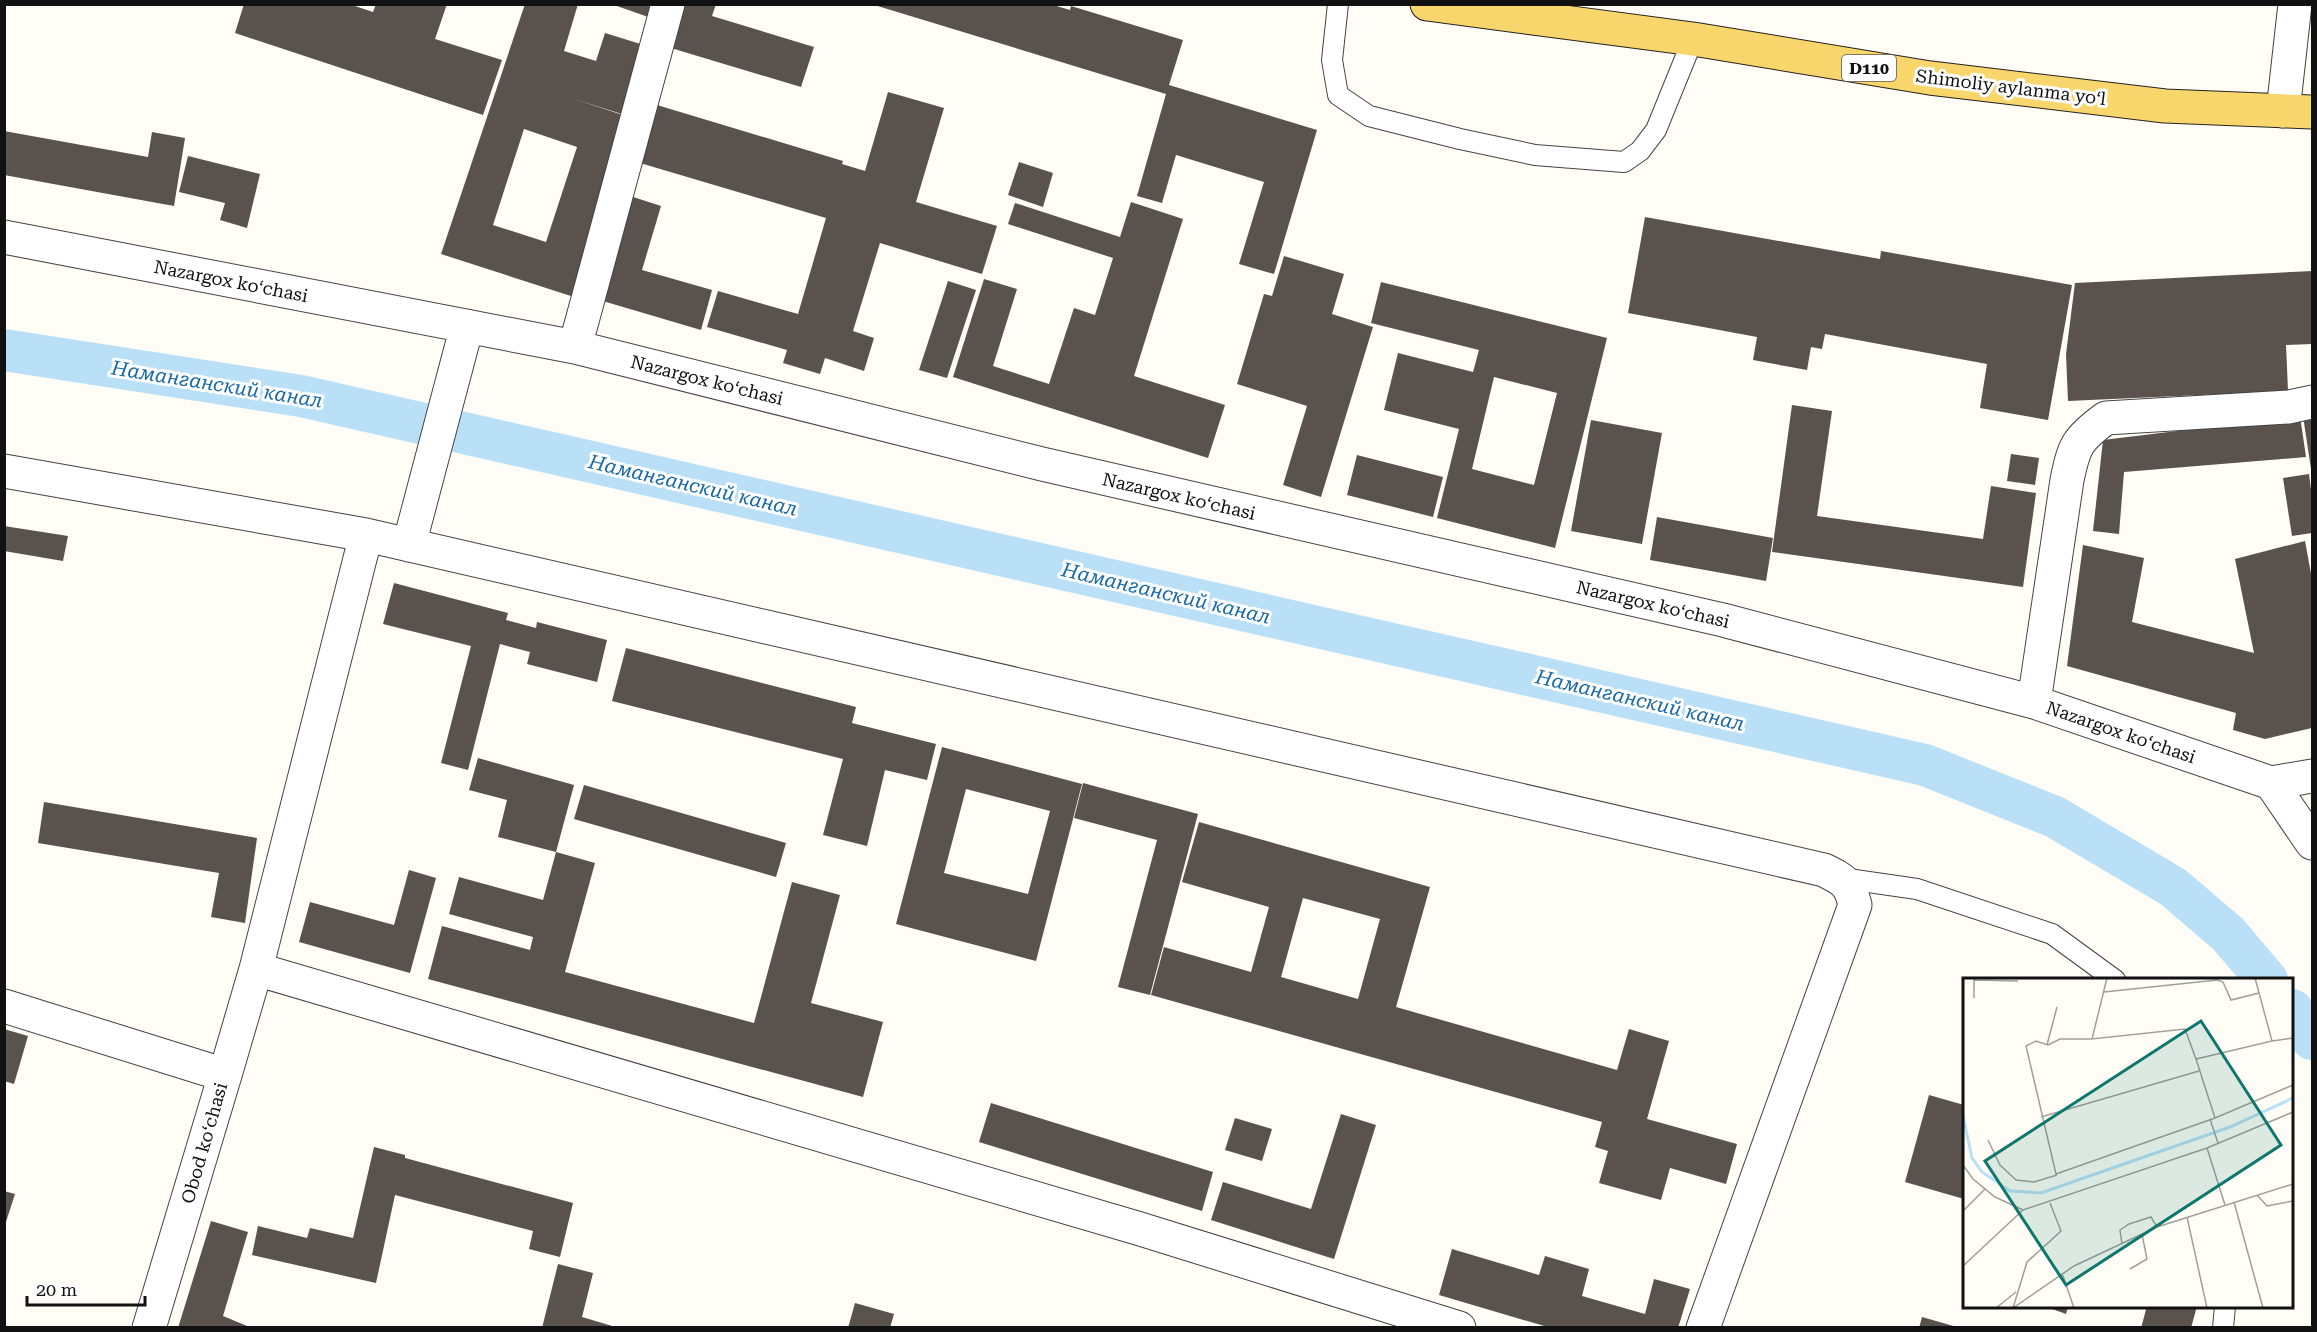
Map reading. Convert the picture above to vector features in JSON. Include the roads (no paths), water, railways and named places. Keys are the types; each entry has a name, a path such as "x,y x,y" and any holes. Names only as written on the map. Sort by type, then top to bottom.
{"main road":[{"name":"Shimoliy aylanma yoʻl","path":"1427,4 1487,8 1930,78 2165,106 2298,112"}],"street":[{"path":"575,346 668,4"},
{"path":"2295,4 2298,112"},
{"name":"Nazargox koʻchasi","path":"4,237 575,346 1042,464 1723,620 2034,702 2271,783"},
{"path":"409,545 467,326"},
{"path":"2034,702 2067,480 2073,452 2085,433 2106,418 2289,407 2313,402"},
{"path":"4,471 366,535 1824,870 1841,878 1851,888 1855,905 1703,1328"},
{"path":"225,1075 256,969 366,535"},
{"path":"2313,776 2271,783 2313,843"},
{"path":"256,969 1126,1224 1459,1328"},
{"name":"Obod koʻchasi","path":"4,1006 225,1075 149,1328"}],"lane":[{"path":"1338,4 1332,60 1338,95 1369,116 1535,155 1624,162 1640,151 1656,130 1693,39"},
{"path":"1841,878 1917,889 2052,934 2112,978"},
{"path":"2223,1328 2225,1308"}],"waterway":[{"name":"Наманганский канал","path":"4,350 301,396 1925,765 2055,817 2173,887 2228,934 2265,978"},
{"name":"Наманганский канал","path":"2293,1011 2312,1039"}]}
